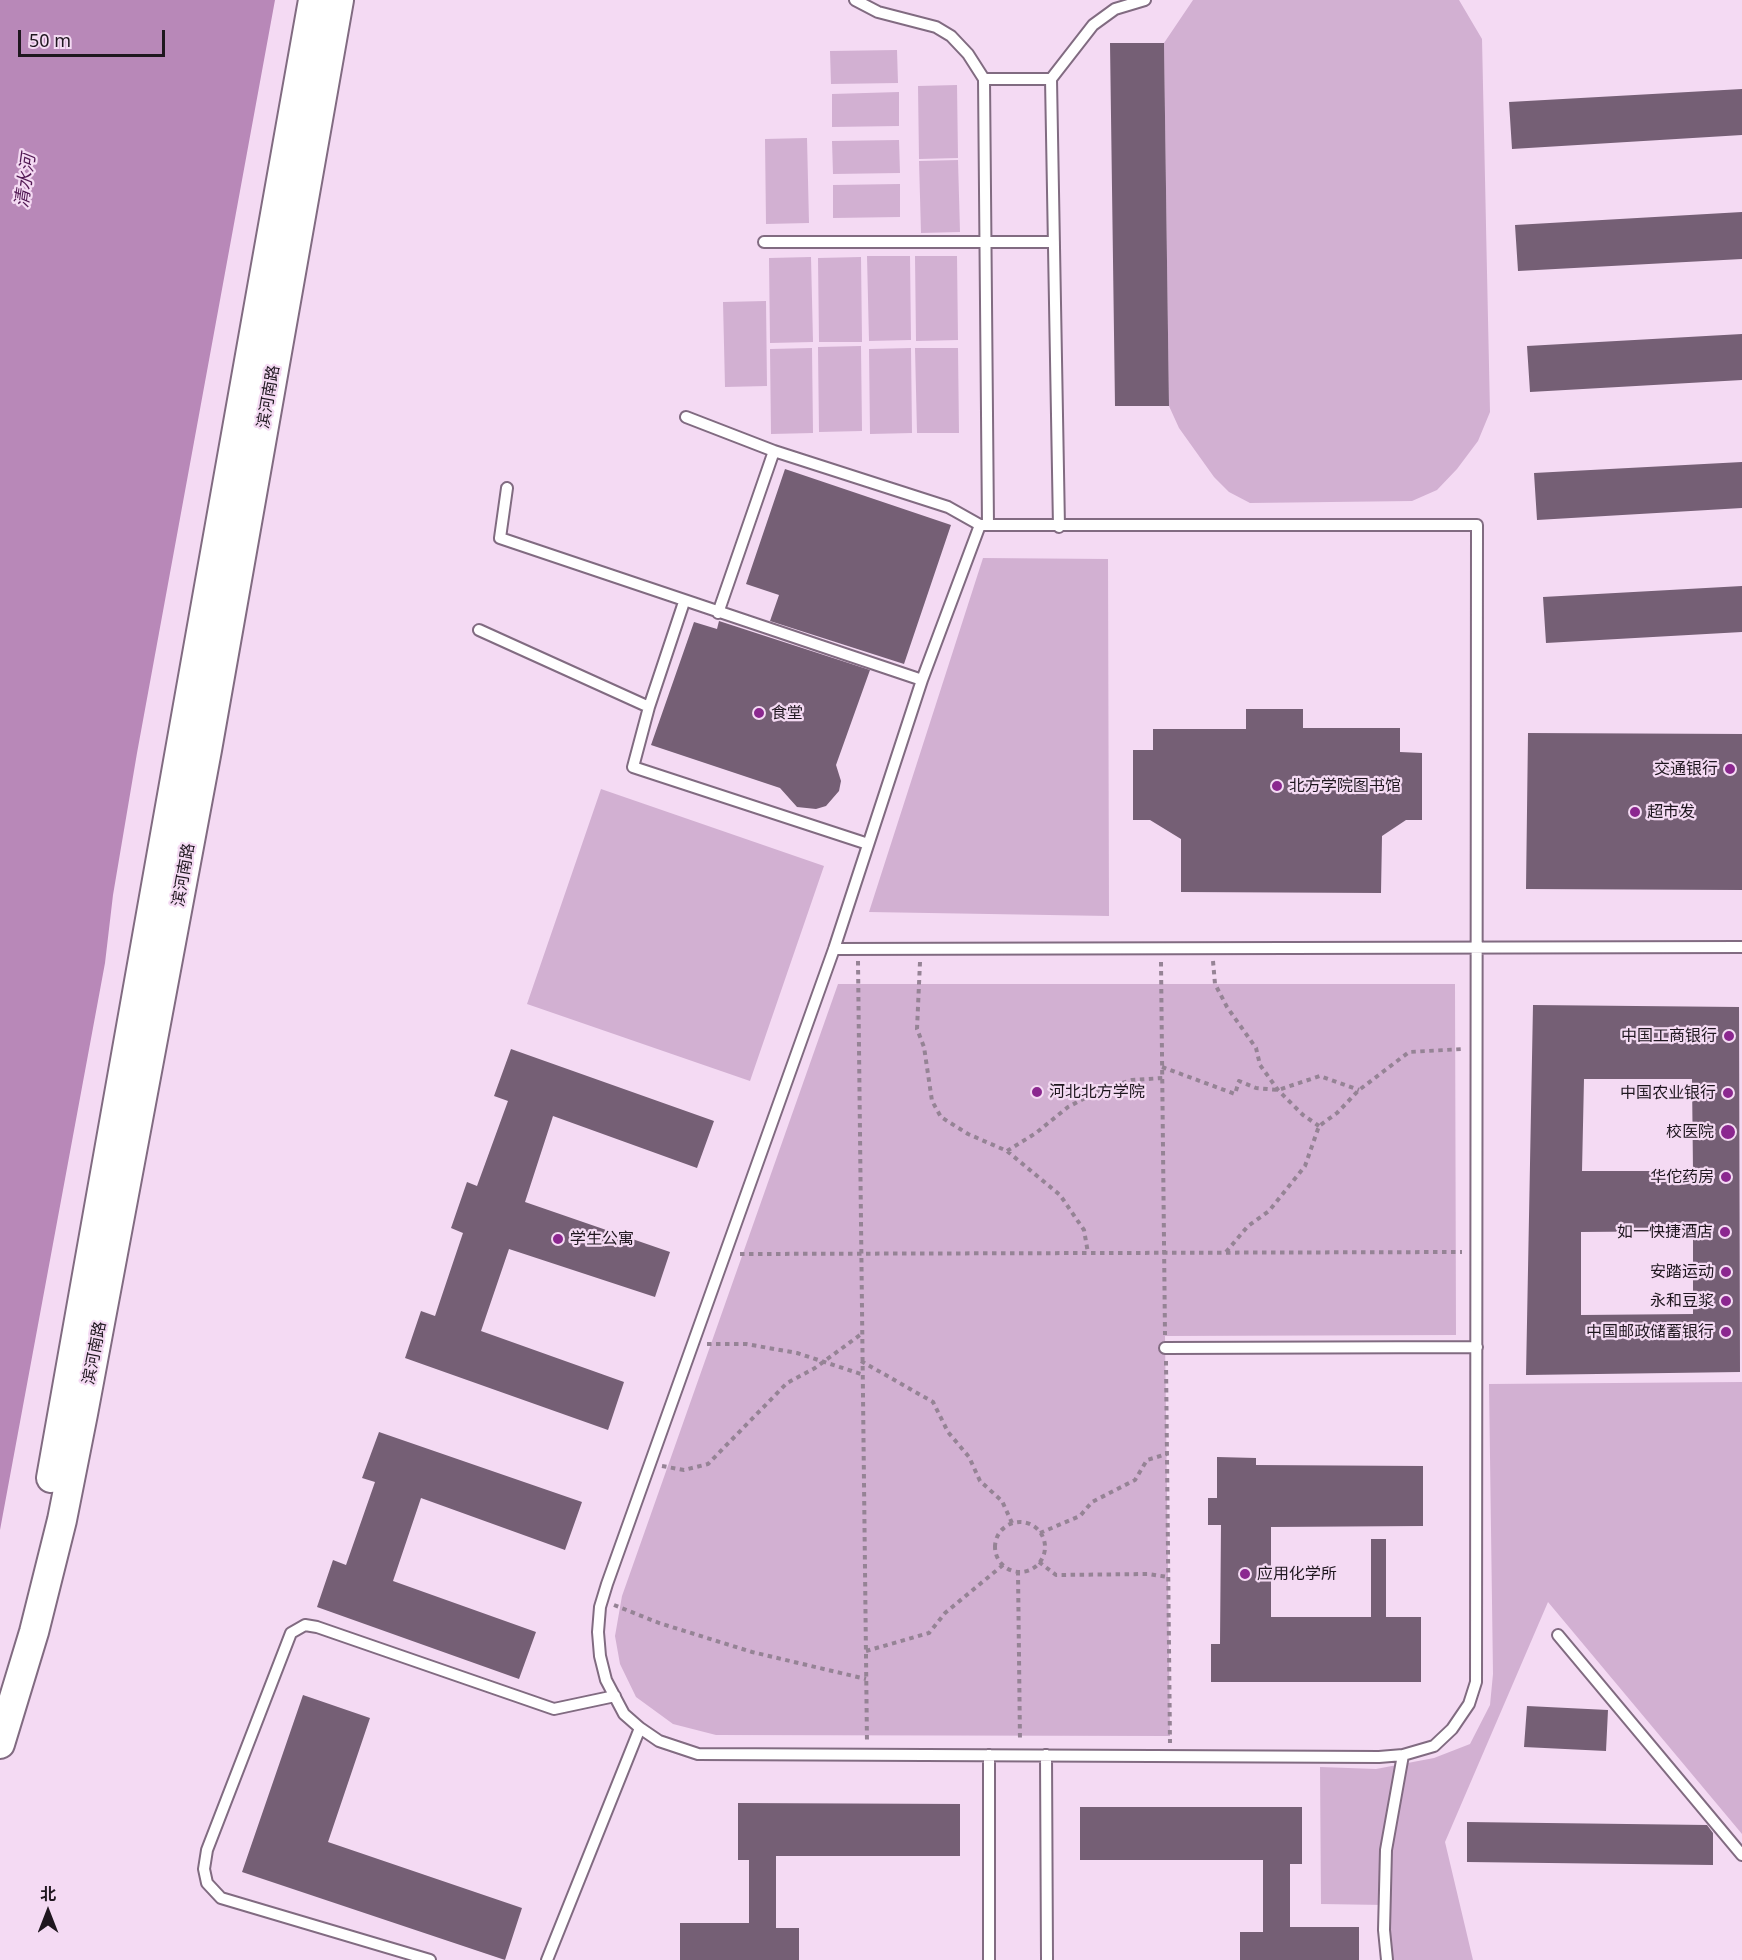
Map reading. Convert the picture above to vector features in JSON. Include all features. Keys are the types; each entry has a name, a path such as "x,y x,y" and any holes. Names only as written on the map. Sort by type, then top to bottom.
{"main road":[{"name":"滨河南路","path":"0,1676 27,1586 50,1486 313,0"},
{"name":"滨河南路","path":"0,1744 34,1632 62,1520 83,1414 207,750 339,0"}],"lane":[{"path":"686,417 774,451 948,507 984,525 1059,527 1477,525 1476,1682 1469,1704 1452,1729 1434,1746 1403,1755 698,1754 659,1741 640,1728 624,1714 606,1680 600,1656 598,1632 602,1600 834,948 922,680 984,525 986,242 984,79 968,54 944,31 918,21 878,12 855,0"},
{"path":"1059,527 1051,79 1093,25 1115,9 1145,0"},
{"path":"984,79 1051,79"},
{"path":"764,242 1054,242"},
{"path":"718,613 774,451"},
{"path":"507,488 500,538 684,602 922,680"},
{"path":"684,602 649,707 633,767 868,844"},
{"path":"479,630 649,707"},
{"path":"834,948 1742,947"},
{"path":"1165,1348 1477,1347"},
{"path":"430,1960 221,1898 207,1883 204,1869 207,1850 291,1632 305,1625 317,1627 554,1709 615,1696"},
{"path":"1558,1635 1742,1856"},
{"path":"548,1960 640,1728"},
{"path":"989,1755 989,1960"},
{"path":"1046,1755 1047,1960"},
{"path":"1387,1960 1384,1930 1386,1850 1403,1755"}],"path":[{"path":"857,948 867,1755"},
{"path":"921,948 916,1029 924,1047 932,1101 941,1117 968,1134 1007,1151 1060,1195 1084,1230 1088,1253"},
{"path":"1212,948 1215,984 1227,1007 1248,1033 1256,1048 1260,1065 1278,1090 1319,1126"},
{"path":"1226,1253 1248,1226 1269,1211 1305,1166 1319,1126 1338,1113 1359,1090 1409,1052 1477,1048"},
{"path":"1162,1067 1235,1094 1239,1081 1256,1088 1278,1090 1320,1076 1359,1090"},
{"path":"1007,1151 1068,1107 1102,1089 1132,1080 1163,1078"},
{"path":"725,1254 1477,1252"},
{"path":"650,1464 684,1470 708,1464 787,1383 815,1368 861,1335"},
{"path":"692,1344 746,1344 797,1353 861,1374"},
{"path":"861,1361 933,1402 948,1432 969,1457 980,1481 1002,1501 1012,1523"},
{"path":"1040,1533 1080,1516 1092,1502 1135,1480 1147,1460 1167,1455"},
{"path":"1012,1523 1028,1523 1040,1533 1045,1548 1040,1562 1027,1570 1018,1571 1003,1565 998,1558 996,1541 1004,1527 1012,1523"},
{"path":"1040,1562 1056,1575 1148,1574 1168,1577"},
{"path":"866,1651 929,1633 945,1613 964,1600 1003,1565"},
{"path":"1018,1571 1020,1755"},
{"path":"602,1600 659,1623 752,1652 866,1679"}],"shaded area":[{"path":"1193,0 1459,0 1482,39 1490,412 1478,441 1457,469 1437,490 1412,501 1250,503 1229,492 1214,477 1179,428 1169,406 1164,43"},
{"path":"897,50 898,83 831,84 830,51"},
{"path":"957,85 958,158 919,159 918,86"},
{"path":"899,92 899,126 832,127 832,94"},
{"path":"807,138 809,223 766,224 765,139"},
{"path":"899,140 900,173 833,174 832,141"},
{"path":"958,160 960,232 921,233 919,161"},
{"path":"900,184 900,217 833,218 833,185"},
{"path":"867,256 910,256 911,340 869,341"},
{"path":"915,256 957,256 958,340 916,341"},
{"path":"811,257 813,342 770,343 769,258"},
{"path":"861,257 862,342 819,342 818,258"},
{"path":"766,301 767,386 725,387 723,302"},
{"path":"861,346 862,431 819,432 818,347"},
{"path":"812,348 813,433 771,434 770,349"},
{"path":"911,348 912,433 870,434 869,349"},
{"path":"915,348 958,348 959,433 917,433"},
{"path":"983,558 1108,559 1109,916 869,912"},
{"path":"601,789 824,866 750,1081 527,1004"},
{"path":"838,984 1455,984 1456,1335 1165,1336 1170,1736 716,1735 673,1724 636,1697 620,1664 615,1636 622,1596"},
{"path":"1742,1382 1742,1834 1548,1602 1445,1842 1473,1960 1387,1960 1385,1905 1321,1904 1320,1767 1376,1769 1434,1758 1470,1744 1490,1705 1493,1674 1489,1384"}],"water":[{"name":"清水河","path":"0,0 275,0 137,753 113,895 105,963 0,1530"}],"building":[{"path":"1110,43 1164,43 1169,406 1115,406"},
{"path":"1742,89 1742,135 1512,149 1509,102"},
{"path":"1742,212 1742,259 1518,271 1515,225"},
{"path":"1742,334 1742,380 1530,392 1527,346"},
{"path":"1742,462 1742,508 1537,520 1534,473"},
{"path":"785,469 951,525 904,664 770,621 779,595 746,584"},
{"path":"1742,586 1742,632 1546,643 1543,597"},
{"name":"食堂","path":"719,621 870,670 836,765 841,781 839,791 826,806 816,809 797,807 780,788 651,745 694,622 717,629"},
{"path":"1246,709 1303,709 1303,728 1400,728 1400,752 1422,753 1422,820 1406,820 1382,836 1381,893 1181,892 1181,839 1150,820 1133,820 1133,750 1153,750 1153,729 1246,729"},
{"name":"超市发","path":"1528,733 1742,734 1742,890 1526,889"},
{"path":"1533,1005 1739,1007 1740,1372 1526,1375","holes":["1584,1079 1692,1079 1693,1171 1582,1171","1693,1231 1693,1314 1581,1315 1581,1232"]},
{"name":"学生公寓","path":"511,1049 714,1121 697,1168 553,1116 525,1202 670,1252 655,1297 509,1249 481,1331 624,1382 608,1430 405,1358 421,1311 435,1316 463,1233 451,1228 467,1182 477,1186 508,1101 494,1096"},
{"path":"379,1432 582,1502 565,1550 421,1498 393,1581 536,1632 519,1679 317,1607 333,1560 346,1565 375,1482 362,1478"},
{"name":"应用化学所","path":"1217,1457 1256,1458 1256,1465 1423,1466 1423,1526 1271,1527 1271,1617 1371,1617 1371,1539 1386,1539 1386,1617 1421,1617 1421,1682 1211,1682 1211,1644 1220,1644 1221,1525 1208,1525 1208,1498 1217,1498"},
{"path":"303,1695 370,1718 328,1842 522,1908 505,1960 242,1872"},
{"path":"1527,1706 1608,1710 1606,1751 1524,1747"},
{"path":"738,1803 960,1804 960,1856 776,1856 776,1928 799,1928 799,1960 680,1960 680,1923 749,1923 749,1860 738,1860"},
{"path":"1080,1807 1302,1807 1302,1864 1290,1864 1290,1927 1359,1927 1359,1960 1240,1960 1240,1932 1263,1932 1263,1860 1080,1860"},
{"path":"1467,1822 1707,1825 1713,1833 1713,1865 1467,1862"}],"place":[{"name":"食堂","path":"759,713"},
{"name":"交通银行","path":"1730,769"},
{"name":"北方学院图书馆","path":"1277,786"},
{"name":"超市发","path":"1635,812"},
{"name":"中国工商银行","path":"1729,1036"},
{"name":"河北北方学院","path":"1037,1092"},
{"name":"中国农业银行","path":"1728,1093"},
{"name":"校医院","path":"1728,1132"},
{"name":"华佗药房","path":"1726,1177"},
{"name":"如一快捷酒店","path":"1725,1232"},
{"name":"学生公寓","path":"558,1239"},
{"name":"安踏运动","path":"1726,1272"},
{"name":"永和豆浆","path":"1726,1301"},
{"name":"中国邮政储蓄银行","path":"1726,1332"},
{"name":"应用化学所","path":"1245,1574"}]}
